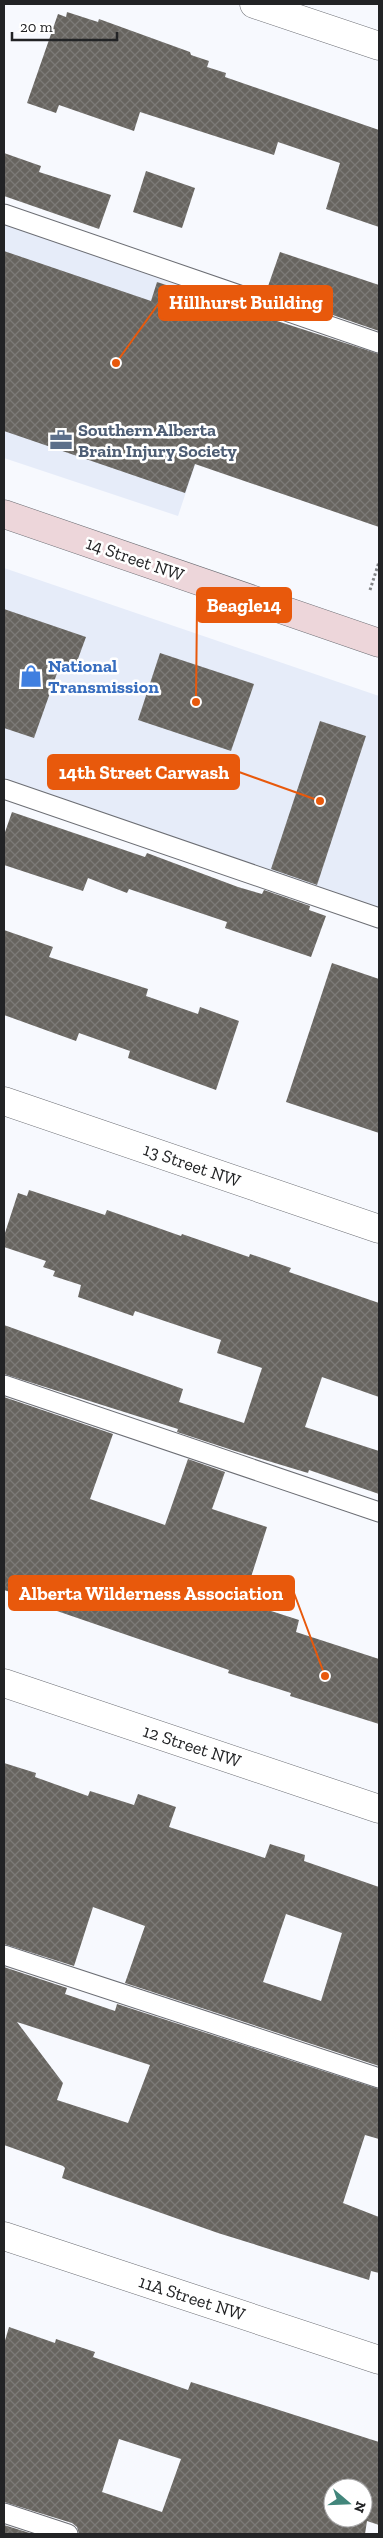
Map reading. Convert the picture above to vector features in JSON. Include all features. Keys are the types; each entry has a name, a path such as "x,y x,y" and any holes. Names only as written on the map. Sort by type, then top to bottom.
{"main road":[{"name":"14 Street NW","path":"4,514 379,643"}],"street":[{"path":"254,4 379,46"},
{"name":"13 Street NW","path":"4,1101 379,1229"},
{"name":"12 Street NW","path":"4,1684 379,1809"},
{"name":"11A Street NW","path":"4,2236 379,2360"}],"lane":[{"path":"4,214 379,344"},
{"path":"4,789 379,918"},
{"path":"4,1385 379,1512"},
{"path":"4,1955 379,2078"},
{"path":"4,2513 68,2534"}],"path":[{"path":"370,590 379,562"}],"shaded area":[{"path":"4,218 251,298 178,516 4,458"},
{"path":"4,568 379,696 379,920 4,788"}],"building":[{"path":"67,12 98,22 99,19 190,52 191,55 209,61 207,67 226,73 225,77 379,130 379,227 326,209 340,163 278,142 274,155 140,112 134,131 59,105 56,113 27,103 58,14 66,17"},
{"path":"4,153 41,166 39,172 111,195 99,229 4,196"},
{"path":"146,171 195,188 182,228 133,212"},
{"path":"4,251 151,301 157,282 379,354 379,527 195,464 185,493 4,431"},
{"path":"280,252 379,285 379,331 266,292"},
{"name":"National Transmission","path":"4,609 86,637 75,667 61,662 34,738 4,728"},
{"path":"160,653 254,684 231,751 138,720"},
{"path":"320,721 366,736 317,885 271,869"},
{"path":"12,812 145,857 147,853 238,887 262,894 264,890 310,906 309,910 326,916 311,957 225,928 227,922 129,889 127,893 88,878 83,891 4,865 4,835"},
{"path":"4,930 53,947 49,957 148,989 146,996 198,1014 200,1007 239,1021 216,1090 128,1058 130,1051 79,1033 76,1041 4,1015"},
{"path":"332,963 379,979 379,1133 286,1102"},
{"path":"29,1190 105,1215 107,1210 249,1257 250,1254 291,1268 289,1272 379,1303 379,1397 322,1377 305,1427 379,1451 379,1494 309,1470 308,1473 232,1450 177,1432 178,1429 4,1374 4,1325 183,1389 179,1402 244,1423 262,1368 217,1353 221,1340 135,1311 133,1316 78,1297 81,1285 53,1276 55,1271 43,1267 46,1261 4,1247 4,1236 18,1193 27,1196"},
{"path":"4,1397 113,1434 90,1499 165,1525 188,1459 225,1472 212,1509 267,1527 243,1602 299,1620 296,1632 379,1659 379,1724 290,1696 291,1693 228,1673 229,1670 57,1611 58,1608 4,1590"},
{"path":"4,1763 36,1773 35,1777 88,1796 90,1791 134,1805 138,1794 176,1807 169,1827 265,1858 270,1844 305,1855 304,1861 379,1887 379,2066 125,1983 145,1926 93,1907 74,1966 4,1944","holes":["286,1914 342,1933 321,2001 263,1982"]},
{"path":"4,1967 67,1988 65,1994 115,2011 117,2004 379,2089 379,2139 365,2135 343,2203 379,2217 379,2273 371,2271 369,2280 218,2233 62,2178 65,2168 63,2166 4,2145","holes":["17,2022 150,2065 128,2123 57,2100 63,2083"]},
{"path":"9,2327 55,2343 56,2339 95,2352 93,2357 188,2390 191,2382 379,2442 379,2525 373,2523 373,2478 323,2478 323,2528 366,2528 365,2534 79,2534 77,2527 72,2523 4,2502 4,2344","holes":["119,2439 181,2459 162,2512 102,2492"]},
{"path":"4,2525 33,2534 4,2534"}],"place":[{"name":"Hillhurst Building","path":"116,363"},
{"name":"Southern Alberta Brain Injury Society","path":"61,440"},
{"name":"National Transmission","path":"31,676"},
{"name":"Beagle14","path":"196,702"},
{"name":"14th Street Carwash","path":"320,801"},
{"name":"Alberta Wilderness Association","path":"325,1676"}]}
